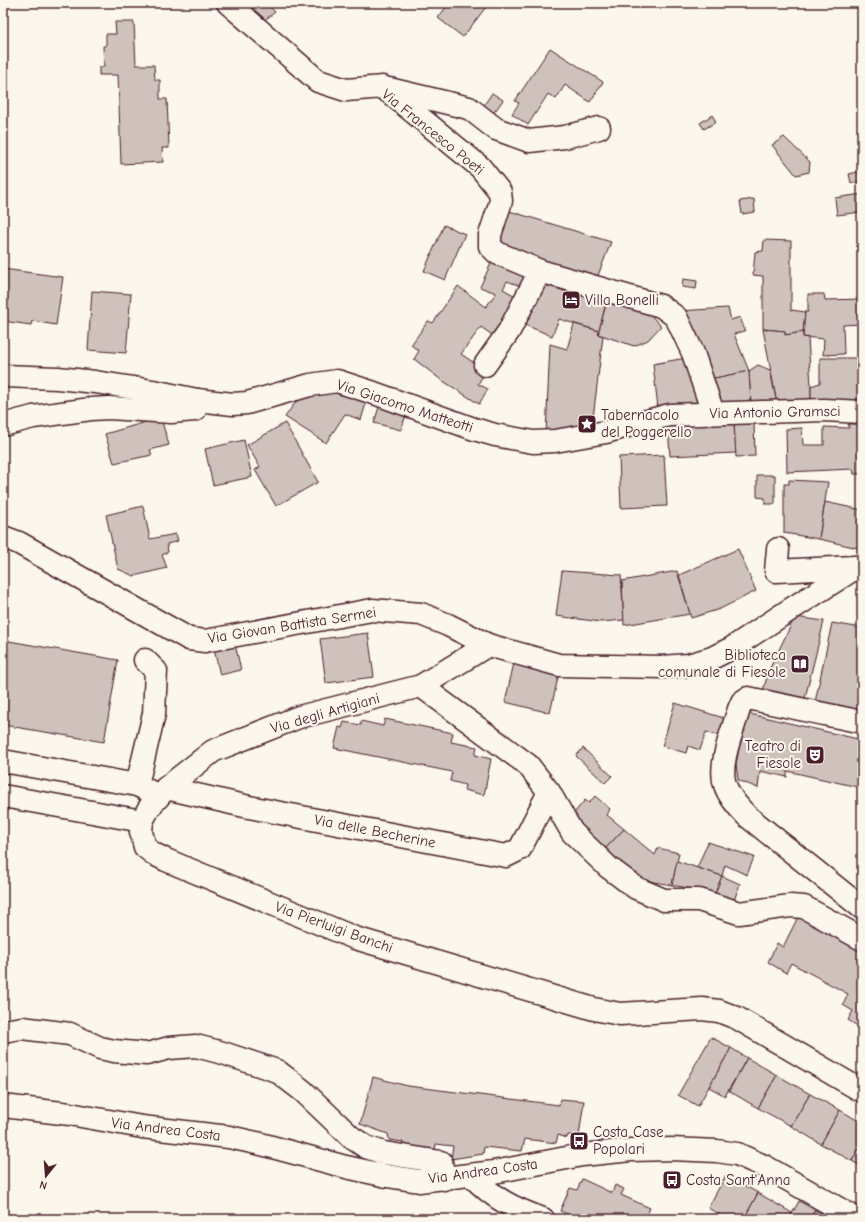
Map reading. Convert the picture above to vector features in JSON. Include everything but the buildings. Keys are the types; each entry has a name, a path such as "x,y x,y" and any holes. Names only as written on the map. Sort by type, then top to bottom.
{"street":[{"name":"Via Francesco Poeti","path":"228,3 318,81 346,90 383,87 480,167 500,192 501,201 490,235 490,246 497,253 540,271 662,306 676,317 693,354 713,413"},
{"path":"383,87 469,108 496,129 529,141 565,138 599,128"},
{"path":"485,365 509,331 540,271"},
{"name":"Via Giacomo Matteotti","path":"3,376 51,377 95,382 223,404 246,403 310,385 337,382 374,393 474,429 514,440 544,442 606,432 664,416"},
{"path":"3,425 33,417 91,409 110,408 171,412 195,410 197,400"},
{"name":"Via Antonio Gramsci","path":"664,416 824,410 862,412"},
{"name":"Via Giovan Battista Sermei","path":"3,537 19,543 189,639 205,641 372,610 421,614 448,624 488,645 559,665 662,668 688,666 712,658 732,648 788,610 860,567"},
{"path":"778,549 776,571 860,567"},
{"name":"Via degli Artigiani","path":"163,792 213,751 300,717 421,686 488,645"},
{"path":"136,785 154,714 156,671 145,660"},
{"path":"421,686 528,765 550,792 572,832 608,867 636,888 664,900 699,900 739,912 790,906 804,907 862,939"},
{"path":"862,722 748,698 742,702 724,761 723,771 725,784 729,794 735,804 747,816 862,908"},
{"path":"3,761 136,785 163,792 149,808 142,821 3,796"},
{"name":"Via delle Becherine","path":"163,792 250,807 506,856 520,849 550,792"},
{"name":"Via Pierluigi Banchi","path":"142,821 141,832 145,847 154,854 355,938 594,1009 620,1014 702,1009 719,1011 737,1018 862,1091"},
{"path":"3,1031 22,1028 70,1034 100,1048 114,1051 147,1054 169,1048 196,1046 223,1053 277,1071 303,1091 351,1137 366,1147 442,1170"},
{"name":"Via Andrea Costa","path":"3,1106 70,1114 142,1127 229,1137 346,1167 419,1181 442,1170 471,1175 582,1155 631,1150 671,1149 717,1151 737,1154 766,1167 857,1219"},
{"path":"471,1175 484,1189 498,1199 515,1209 543,1219"}],"place":[{"name":"Villa Bonelli","path":"571,300"},
{"name":"Tabernacolo del Poggerello","path":"587,424"},
{"name":"Biblioteca comunale di Fiesole","path":"800,664"},
{"name":"Teatro di Fiesole","path":"815,755"},
{"name":"Costa Case Popolari","path":"579,1141"},
{"name":"Costa Sant'Anna","path":"672,1180"}]}
